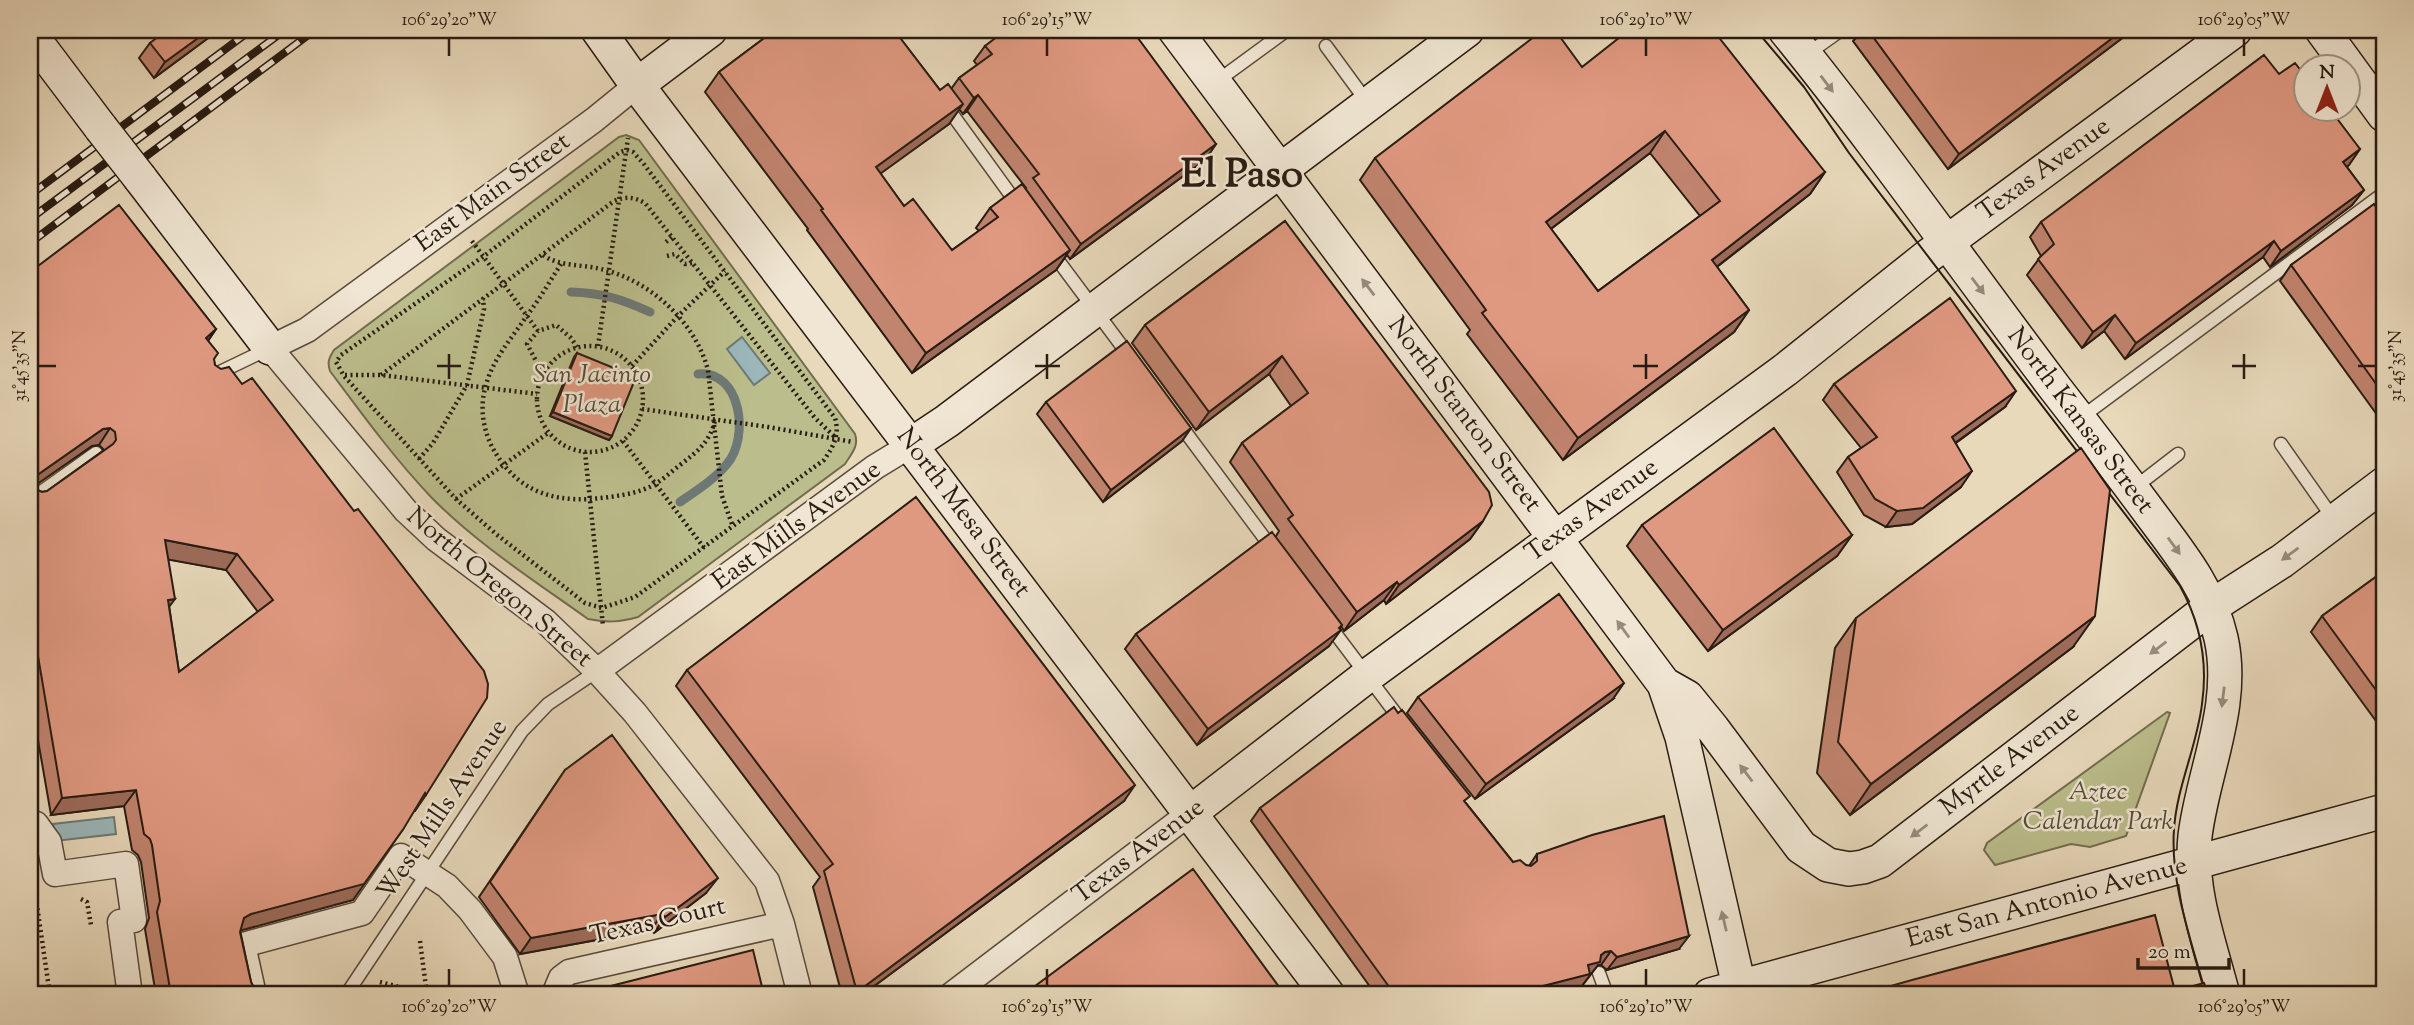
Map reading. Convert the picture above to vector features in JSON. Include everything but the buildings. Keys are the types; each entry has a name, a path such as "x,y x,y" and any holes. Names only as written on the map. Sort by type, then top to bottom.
{"street":[{"name":"North Mesa Street","path":"598,30 1328,995"},
{"name":"East Main Street","path":"270,348 307,330 710,30"},
{"name":"North Stanton Street","path":"1175,30 1664,684 1682,737 1730,993"},
{"name":"East Mills Avenue","path":"597,671 875,467 947,421 1467,30"},
{"name":"Texas Avenue","path":"951,995 1367,676 1785,369 1947,242 2235,30"},
{"path":"2322,30 2384,115"},
{"name":"North Oregon Street","path":"30,34 270,348 406,511 436,540 545,621 597,671 635,713 767,881 782,924 800,995"},
{"name":"North Kansas Street","path":"1796,42 2132,489 2199,580 2212,606 2222,640 2224,682 2218,738 2195,834 2193,863 2200,908 2223,995"},
{"name":"Myrtle Avenue","path":"1664,684 1687,697 1801,847 1828,865 1849,869 1863,867 1880,861 2212,606 2282,561 2384,484"},
{"name":"East San Antonio Avenue","path":"1730,993 2384,811"},
{"path":"30,825 36,824 49,842 55,874 126,864 134,920 120,922 130,995"},
{"path":"254,995 243,945 362,913 401,856 453,891 470,910 505,957 517,995"},
{"name":"Texas Court","path":"556,993 561,978 569,972 782,924"}],"lane":[{"path":"1796,42 1841,30"},
{"path":"1215,83 1283,33"},
{"path":"1326,46 1368,103"},
{"path":"933,88 1028,219"},
{"path":"2079,419 2384,193"},
{"path":"1044,241 1136,364"},
{"path":"211,377 270,348"},
{"path":"1166,407 1286,567"},
{"path":"2281,444 2336,521"},
{"path":"30,500 96,453"},
{"path":"2132,489 2178,454"},
{"path":"1319,612 1406,727"},
{"name":"West Mills Avenue","path":"346,995 522,731 556,698 597,671"},
{"path":"1599,973 1607,995"}],"path":[{"path":"598,346 622,198 628,138"},
{"path":"620,152 633,152 835,418 838,427 833,447 824,460 635,597 602,608 585,603 496,534 456,499 344,376 336,362 341,355 484,256 620,152"},
{"path":"381,374 614,201 634,198 645,203 815,418 836,438"},
{"path":"455,221 538,331"},
{"path":"666,242 672,237"},
{"path":"543,254 561,264 610,272 645,289 665,302 696,340 706,363 711,388 722,496 733,527"},
{"path":"667,256 675,254 685,264 692,263"},
{"path":"561,264 499,355 485,387 482,408 485,427 490,444 511,476 529,488 566,499 590,500 627,494 656,484 703,447 712,433 715,420"},
{"path":"632,366 724,271"},
{"path":"419,459 433,443 467,385 484,309 483,298"},
{"path":"543,374 527,344 538,331 556,325 577,347"},
{"path":"598,346 611,350 632,366 640,380 642,409 635,428 623,441 599,452 585,452 572,449 548,433 537,407 537,394 543,374 551,362 577,347 598,346"},
{"path":"344,376 381,374 537,394"},
{"path":"642,409 853,442"},
{"path":"456,499 548,433"},
{"path":"623,441 727,577"},
{"path":"585,452 603,626"},
{"path":"34,886 50,995"},
{"path":"71,895 87,902 91,929"},
{"path":"36,897 48,896"},
{"path":"376,982 426,995 420,941"}],"green space":[{"name":"San Jacinto Plaza","path":"626,135 639,140 855,434 856,442 845,464 638,617 607,621 588,619 467,531 417,482 379,436 330,371 329,363 334,350 619,137"},
{"name":"Aztec Calendar Park","path":"2167,712 2170,713 2126,836 2090,847 2071,844 1995,865 1984,850 1987,843"}],"water":[{"path":"742,337 770,373 754,385 727,349"},
{"path":"114,817 116,834 55,841 53,824"}],"waterway":[{"path":"571,292 612,298 650,312"},
{"path":"680,502 727,464 738,438 737,407 732,394 724,383 713,376 698,374"}],"tram line":[{"path":"1756,30 1804,87 1849,153 2180,586 2187,600 2201,643 2204,688 2196,735 2176,813 2175,871 2183,913 2206,995"}],"railway":[{"path":"30,195 251,30"},
{"path":"30,219 285,30"},
{"path":"30,243 315,30"}],"district":[{"name":"El Paso","path":"1242,176"}]}
